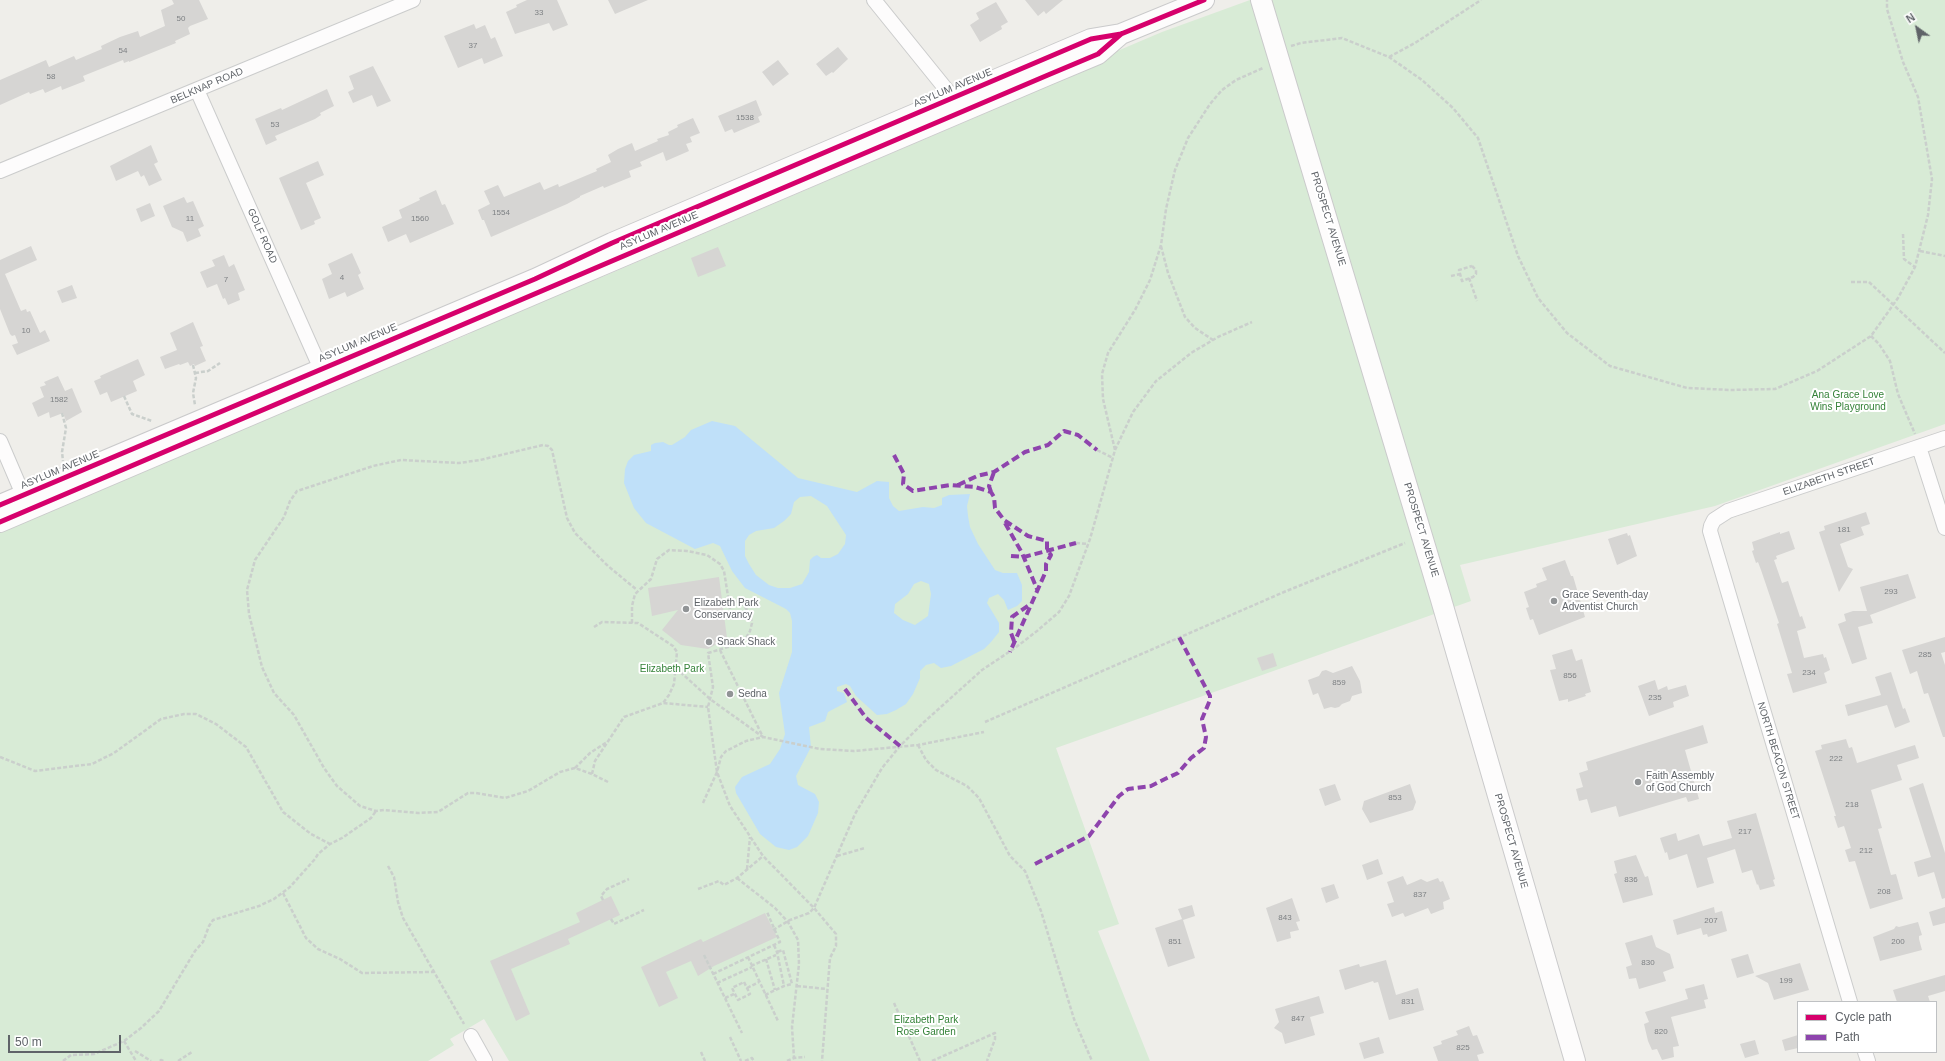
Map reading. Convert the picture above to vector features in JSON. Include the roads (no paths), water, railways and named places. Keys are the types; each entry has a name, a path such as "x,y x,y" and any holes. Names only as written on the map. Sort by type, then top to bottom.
{"main road":[{"name":"ASYLUM AVENUE","path":"0,522 26,503 324,375 612,243 958,104 1091,39 1121,34 1204,0"},
{"name":"PROSPECT AVENUE","path":"1261,0 1440,596 1575,1061"},
{"name":"ASYLUM AVENUE","path":"0,505 26,503"}],"street":[{"name":"BELKNAP ROAD","path":"0,171 413,0"},
{"path":"874,0 958,104"},
{"name":"GOLF ROAD","path":"197,90 324,375"},
{"name":"ELIZABETH STREET","path":"1714,520 1728,511 1917,441 1945,438"},
{"path":"0,441 26,503"},
{"path":"1917,441 1945,528"},
{"name":"NORTH BEACON STREET","path":"1714,520 1710,531 1850,1001"},
{"path":"471,1036 485,1061"}],"water":[{"path":"712,421 735,426 798,478 857,492 877,481 889,482 889,498 893,506 899,511 923,507 934,508 942,505 942,498 949,495 970,494 967,506 968,516 970,527 978,544 995,570 1003,573 1017,573 1022,585 1022,601 1017,606 1008,610 1004,600 998,594 989,598 987,603 999,623 999,632 984,649 951,666 941,668 934,663 926,665 920,671 920,678 913,694 906,704 896,710 887,714 877,715 856,696 850,686 846,684 837,687 837,691 844,693 847,702 828,712 825,721 809,727 811,747 796,776 798,785 815,794 819,802 818,813 808,836 797,847 789,850 776,847 760,834 736,793 735,787 742,777 770,764 780,749 785,734 779,693 792,652 792,621 790,613 786,609 745,588 732,571 720,546 713,543 695,549 646,523 634,508 624,483 625,469 628,461 634,455 651,451 651,445 655,443 663,442 672,445 685,437 691,430","holes":["811,496 827,506 846,535 845,544 838,554 830,558 821,558 817,555 813,557 810,560 809,572 802,584 790,588 778,588 769,585 756,575 749,564 745,556 745,541 749,535 756,531 774,528 791,514 794,502 800,497","921,581 929,584 931,594 928,616 915,625 903,620 894,613 895,604 908,594 914,584"]}],"place":[{"name":"Grace Seventh-day Adventist Church","path":"1554,601"},
{"name":"Elizabeth Park Conservancy","path":"686,609"},
{"name":"Snack Shack","path":"709,642"},
{"name":"Sedna","path":"730,694"},
{"name":"Faith Assembly of God Church","path":"1638,782"}],"park label":[{"name":"Ana Grace Love Wins Playground","path":"1848,400"},
{"name":"Elizabeth Park","path":"672,669"},
{"name":"Elizabeth Park Rose Garden","path":"926,1026"}]}
